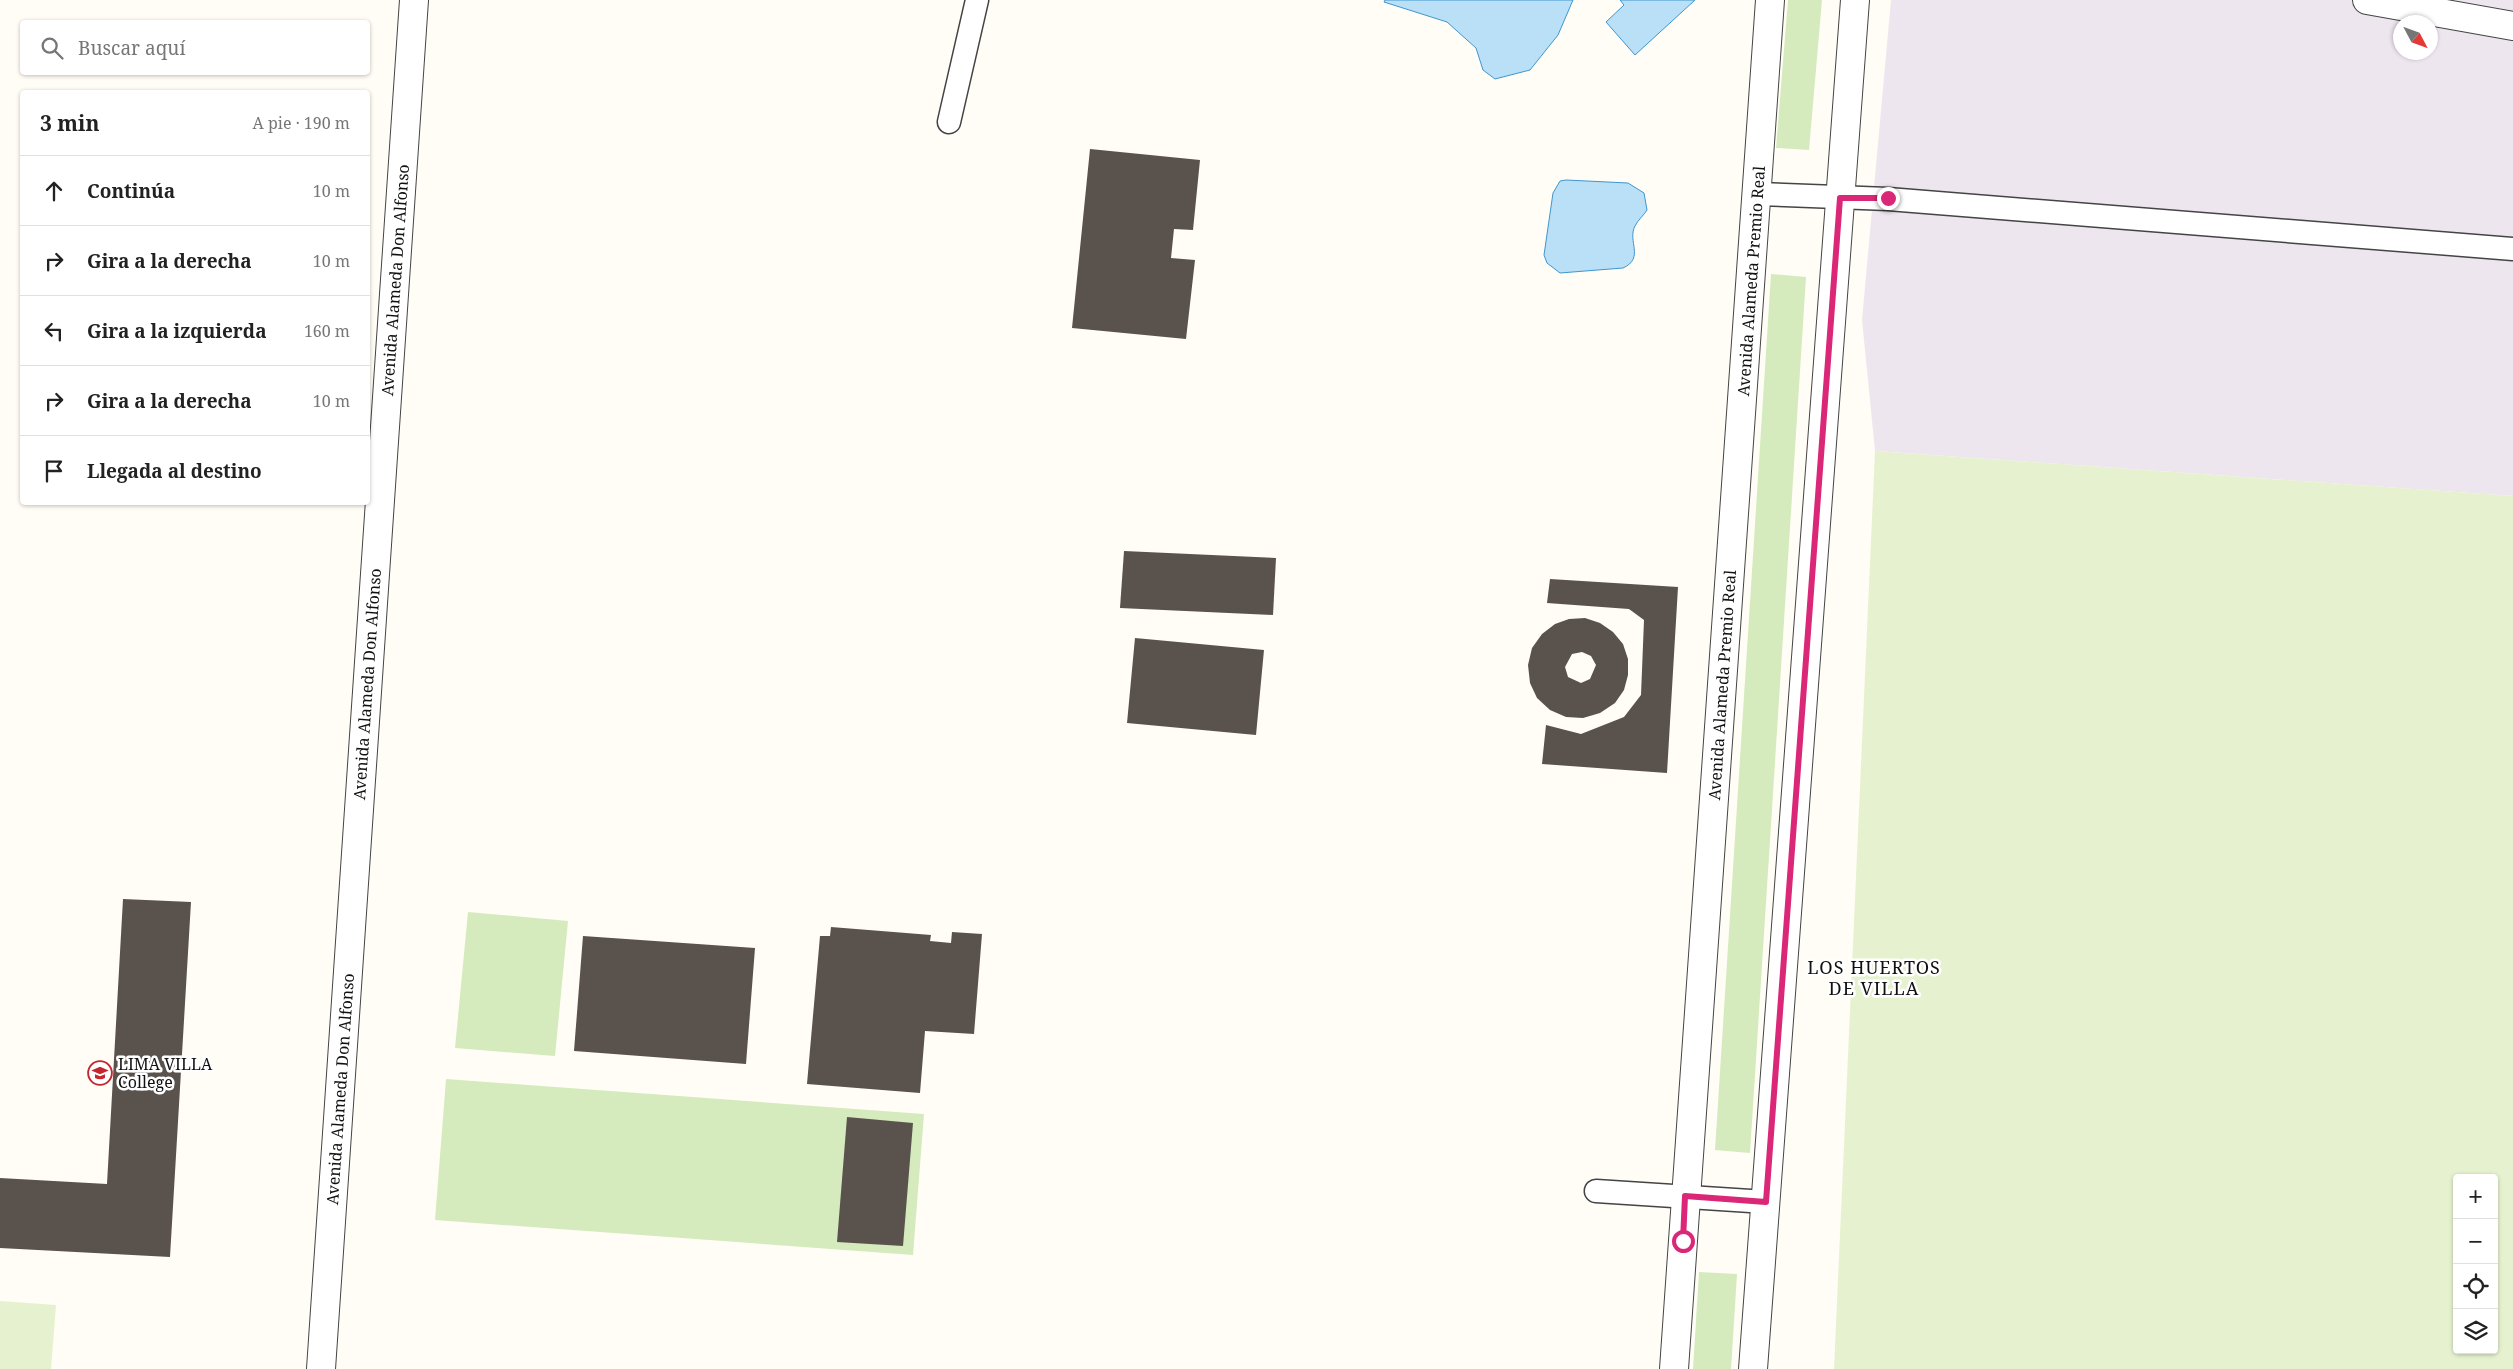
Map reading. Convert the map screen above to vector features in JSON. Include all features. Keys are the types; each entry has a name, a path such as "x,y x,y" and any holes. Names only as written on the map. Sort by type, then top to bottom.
{"street":[{"name":"Avenida Alameda Don Alfonso","path":"321,1369 414,0"},
{"name":"Avenida Alameda Premio Real","path":"1674,1369 1758,194 1770,0"},
{"path":"1754,1369 1855,0"},
{"path":"2368,0 2513,26"}],"lane":[{"path":"949,122 976,0"},
{"path":"1758,194 1888,198 2513,249"},
{"path":"1596,1191 1766,1202"}],"shaded area":[{"path":"1891,0 2513,0 2513,496 1875,451 1862,320"}],"green space":[{"path":"1788,0 1822,0 1809,150 1776,148"},
{"path":"1771,274 1806,277 1750,1153 1715,1150"},
{"path":"1875,451 2513,496 2513,1369 1834,1369"},
{"path":"468,912 568,921 555,1056 455,1048"},
{"path":"446,1079 924,1114 913,1255 435,1220"},
{"path":"1699,1272 1737,1274 1731,1369 1693,1369"},
{"path":"0,1301 56,1305 51,1369 0,1369"}],"water":[{"path":"1385,0 1573,0 1558,35 1530,70 1495,79 1483,70 1476,48 1447,22 1384,2"},
{"path":"1620,0 1695,0 1635,55 1606,22 1624,5"},
{"path":"1560,181 1628,183 1644,193 1647,210 1636,224 1633,232 1634,254 1630,264 1623,268 1560,273 1547,263 1544,255 1553,193"}],"building":[{"path":"1090,149 1200,160 1193,230 1174,229 1171,258 1195,260 1186,339 1072,328"},
{"path":"1124,551 1276,558 1273,615 1120,608"},
{"path":"1550,579 1678,587 1667,773 1542,764 1546,725 1581,734 1624,717 1641,695 1644,620 1629,609 1547,603"},
{"path":"1585,618 1600,623 1613,632 1623,644 1628,659 1628,675 1624,690 1615,703 1600,713 1583,718 1566,717 1550,710 1537,698 1530,683 1528,665 1532,648 1542,634 1555,624 1569,619","holes":["1582,652 1591,656 1596,665 1590,679 1581,683 1568,677 1565,667 1572,654"]},
{"path":"1135,638 1264,650 1256,735 1127,723"},
{"path":"123,899 191,902 170,1257 0,1248 0,1178 107,1184"},
{"path":"831,927 931,935 930,941 951,943 952,932 982,934 974,1034 925,1031 920,1093 807,1084 820,936 830,936"},
{"path":"583,936 755,948 746,1064 574,1051"},
{"path":"847,1117 913,1123 903,1246 837,1242"}],"place":[{"name":"LIMA VILLA College","path":"100,1073"}],"district":[{"name":"LOS HUERTOS DE VILLA","path":"1874,978"}],"route":[{"path":"1683,1241 1685,1196 1766,1202 1840,198 1888,198"}]}
